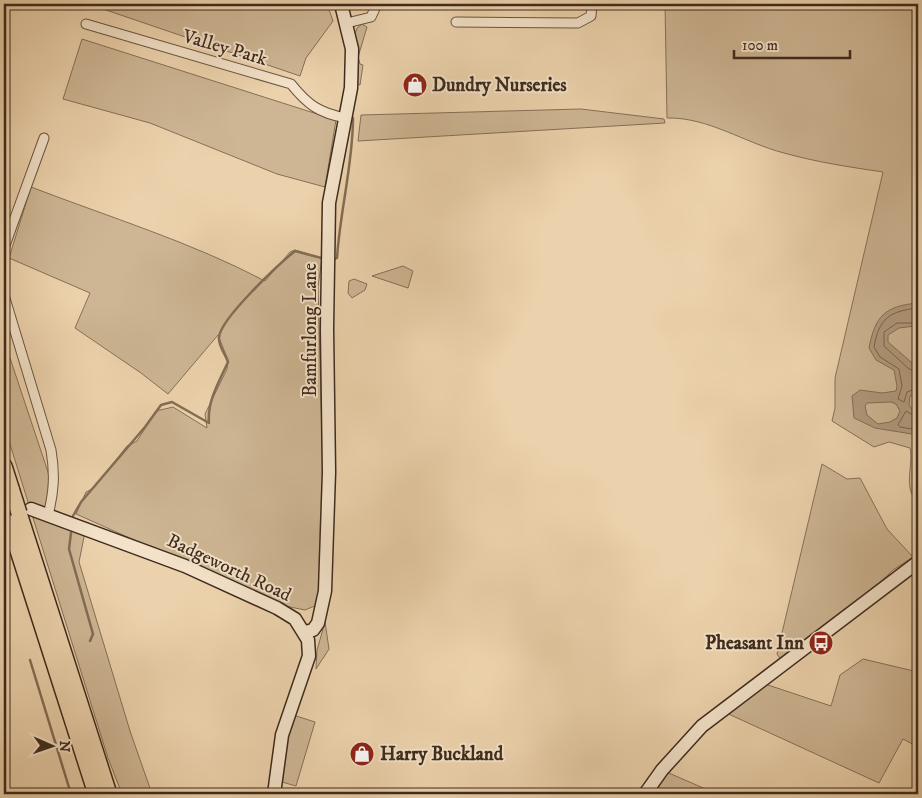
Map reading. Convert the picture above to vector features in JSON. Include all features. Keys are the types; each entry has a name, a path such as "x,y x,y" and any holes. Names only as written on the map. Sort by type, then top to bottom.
{"highway":[{"path":"4,466 12,492 25,511 110,794"},
{"path":"4,508 96,794"}],"street":[{"name":"Bamfurlong Lane","path":"305,632 313,630 318,623 325,591 329,472 327,329 329,203 351,88 352,56 347,23 340,4"},
{"path":"347,23 371,17 377,4"},
{"path":"456,22 578,22 591,16 592,4"},
{"name":"Valley Park","path":"86,24 291,84 302,98 320,112 346,118"},
{"path":"4,248 44,138"},
{"path":"4,295 51,450 55,472 54,490 48,515"},
{"name":"Badgeworth Road","path":"25,511 48,515 185,566 277,608 295,619 305,632"},
{"path":"645,794 662,770 702,726 918,562"},
{"path":"274,794 282,735 309,656 308,640 305,632"}],"shaded area":[{"path":"105,4 327,4 333,21 306,58 300,76 103,9"},
{"path":"665,4 918,4 918,502 913,497 909,484 910,448 889,442 874,447 832,421 835,408 835,378 883,172 796,156 769,149 712,126 682,119 667,118"},
{"path":"362,24 367,27 358,57 360,64 363,65 360,85 357,84 355,34 357,28"},
{"path":"82,39 336,120 325,187 277,174 150,123 63,99"},
{"path":"581,109 664,119 665,123 358,141 361,115"},
{"path":"31,187 179,242 265,281 290,252 295,250 322,258 318,287 323,472 319,599 317,605 305,610 280,605 76,514 86,492 94,488 127,446 137,441 156,411 173,407 207,428 205,414 227,369 228,360 218,335 168,394 75,328 90,293 9,258"},
{"path":"403,266 413,271 408,288 372,276"},
{"path":"354,279 367,284 365,290 352,298 348,293 349,281"},
{"path":"4,340 54,490 48,515 86,527 79,562 130,731 152,794 122,794 108,758 4,425"},
{"path":"822,464 847,479 860,478 887,529 913,557 893,570 871,591 781,660 777,654"},
{"path":"325,622 329,649 316,669 317,650"},
{"path":"863,659 918,672 918,747 903,739 879,783 722,711 759,682 831,706 840,675"},
{"path":"290,714 315,722 296,786 275,780"},
{"path":"662,770 717,794 645,794"}],"water":[{"path":"918,303 918,329 915,326 899,328 888,335 888,342 918,368 918,392 910,396 909,405 918,418 918,435 875,428 854,418 852,396 860,390 882,393 896,391 894,370 876,360 869,348 878,320 890,310 907,304","holes":["891,402 896,404 900,411 897,418 890,422 878,424 867,415 865,406 867,403"]}],"waterway":[{"path":"333,260 337,258 351,153 353,118"},
{"path":"73,516 81,502 145,427 161,405 172,402 209,423 212,399 228,362 219,337 229,317 295,251 325,259"},
{"path":"71,533 69,549 93,634 90,641"},
{"path":"30,660 71,794"}],"place":[{"name":"Dundry Nurseries","path":"415,85"},
{"name":"Pheasant Inn","path":"821,643"},
{"name":"Harry Buckland","path":"362,754"}]}
